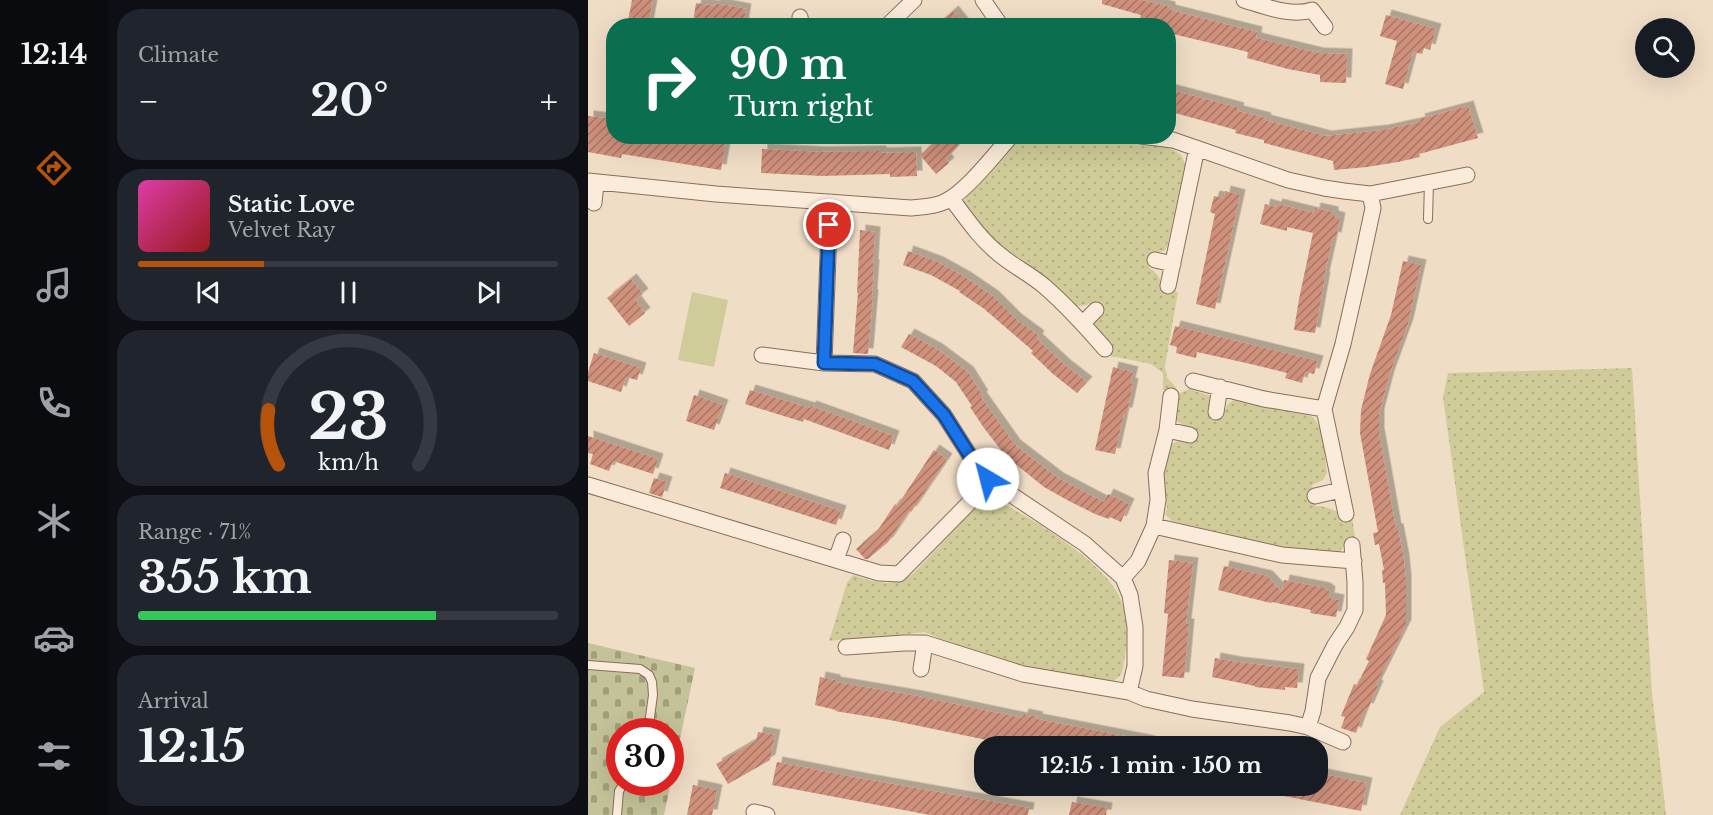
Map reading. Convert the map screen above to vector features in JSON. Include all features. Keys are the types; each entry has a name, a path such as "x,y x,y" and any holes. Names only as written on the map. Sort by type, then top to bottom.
{"street":[{"path":"895,18 914,0"},
{"path":"982,0 994,18"},
{"path":"1244,0 1295,13 1304,13 1316,5 1325,27"},
{"path":"1176,141 1288,180 1324,188 1370,194 1467,175"},
{"path":"594,203 592,182 716,194 911,208 929,206 942,203 962,190 1004,144"},
{"path":"1168,286 1197,148"},
{"path":"1346,514 1324,409 1360,269 1373,208 1370,194"},
{"path":"951,198 969,224 999,255 1043,285 1083,323 1105,349"},
{"path":"824,363 830,202"},
{"path":"1155,260 1173,264"},
{"path":"1083,323 1096,310"},
{"path":"762,355 824,363 875,364 913,381 944,415 972,459 988,479 1085,544 1123,578 1130,595 1135,627 1135,666 1129,692"},
{"path":"1193,381 1264,399 1324,409"},
{"path":"1216,412 1220,387"},
{"path":"1123,578 1138,561 1154,526 1158,500 1156,473 1167,430 1171,396"},
{"path":"1167,430 1190,435"},
{"path":"588,485 879,573 899,573 966,506 988,479"},
{"path":"1315,496 1341,490"},
{"path":"1154,526 1282,555 1354,561"},
{"path":"836,560 843,540"},
{"path":"1308,728 1318,678 1355,610 1352,545"},
{"path":"846,647 925,643 1023,674 1129,692 1146,699 1192,710 1290,723 1343,742"},
{"path":"921,669 925,643"}],"lane":[{"path":"1428,219 1429,182"},
{"path":"588,664 640,669 649,675 653,695 650,718"},
{"path":"617,815 619,796"}],"shaded area":[{"path":"1013,144 1145,144 1162,146 1177,152 1185,165 1167,247 1164,251 1152,253 1149,268 1158,276 1161,288 1178,292 1165,366 1167,377 1180,393 1189,389 1211,396 1211,414 1223,416 1228,404 1236,400 1311,416 1319,426 1327,473 1323,480 1312,485 1316,506 1326,507 1352,517 1355,538 1348,540 1339,552 1289,549 1172,521 1165,514 1167,508 1162,476 1169,445 1179,441 1188,441 1191,429 1177,421 1167,391 1163,390 1163,373 1151,364 1096,353 1106,343 1094,327 1095,320 1101,314 1089,304 1074,306 988,241 963,203 982,176"},
{"path":"692,292 728,300 714,367 678,360"},
{"path":"1632,368 1652,693 1666,815 1400,815 1440,727 1484,692 1443,397 1448,373"},
{"path":"991,498 1024,515 1064,541 1100,571 1113,586 1125,612 1126,627 1124,665 1119,677 1107,682 991,660 924,632 829,641 847,583 853,575 884,583 906,578 914,573 983,500"}],"green space":[{"path":"588,643 695,668 684,720 684,718 606,718 606,796 668,796 664,815 588,815"}],"building":[{"path":"632,0 653,0 650,18 629,18"},
{"path":"1102,0 1142,0 1170,7 1170,10 1257,32 1256,38 1318,53 1347,54 1346,83 1320,82 1320,75 1247,58 1248,52 1176,35 1176,18 1140,18 1141,15 1102,4"},
{"path":"696,3 714,6 715,3 746,9 744,18 694,18"},
{"path":"953,11 959,18 945,18"},
{"path":"1386,15 1436,29 1430,50 1424,48 1422,54 1413,52 1403,89 1385,84 1397,41 1380,36"},
{"path":"1176,91 1239,108 1238,111 1266,118 1265,120 1326,136 1383,130 1420,122 1419,119 1468,106 1478,138 1398,162 1334,170 1333,161 1264,143 1264,140 1235,133 1236,130 1176,113"},
{"path":"588,116 606,118 606,144 726,144 721,170 622,154 621,158 588,152"},
{"path":"932,144 960,144 946,159 949,163 936,174 920,155"},
{"path":"762,149 820,152 916,152 917,176 890,177 890,174 823,176 761,173"},
{"path":"1225,191 1240,195 1215,309 1196,304 1215,214 1210,212 1214,196 1224,198"},
{"path":"1265,204 1276,207 1277,204 1314,213 1315,208 1333,212 1333,216 1340,218 1324,277 1315,333 1294,330 1313,233 1287,227 1287,231 1260,224"},
{"path":"860,230 875,232 868,354 853,353"},
{"path":"908,251 938,262 993,296 1016,319 1039,336 1037,339 1065,365 1087,382 1077,393 1031,353 1033,351 960,291 931,275 903,265"},
{"path":"1403,261 1421,265 1408,324 1389,376 1379,414 1379,433 1396,529 1398,529 1404,560 1406,625 1376,685 1378,686 1368,709 1365,708 1356,733 1341,728 1345,717 1341,716 1354,684 1357,685 1369,661 1366,659 1386,615 1385,583 1383,583 1382,570 1384,570 1379,544 1375,545 1373,533 1378,532 1360,433 1361,410 1370,374 1391,315"},
{"path":"631,279 643,294 635,300 645,313 629,326 607,298"},
{"path":"1175,326 1318,361 1314,374 1305,372 1302,383 1285,378 1287,373 1255,365 1197,352 1196,358 1176,353 1177,347 1170,345"},
{"path":"909,334 937,349 968,372 983,396 981,397 1015,445 1058,478 1104,502 1108,494 1129,504 1121,522 1095,514 1069,501 1044,487 1013,462 1011,463 984,428 956,382 936,366 901,347"},
{"path":"594,353 641,368 637,380 626,377 621,392 588,381 588,372"},
{"path":"1113,367 1133,372 1127,413 1124,413 1115,454 1095,450"},
{"path":"750,390 810,408 811,406 894,436 889,450 804,419 803,422 745,404"},
{"path":"694,395 723,405 714,430 686,421"},
{"path":"588,436 658,459 653,474 613,461 609,471 590,464 593,454 588,453"},
{"path":"934,450 947,459 888,542 865,559 856,549 878,530 895,504 897,506"},
{"path":"725,473 841,511 836,525 720,488"},
{"path":"654,478 667,482 662,497 649,493"},
{"path":"1169,560 1193,563 1186,624 1189,624 1184,678 1162,676 1168,614 1164,613"},
{"path":"1224,566 1267,576 1282,592 1284,580 1325,588 1330,592 1329,598 1339,600 1336,617 1310,613 1311,610 1218,590"},
{"path":"1215,658 1299,669 1297,688 1285,687 1285,690 1255,687 1212,677"},
{"path":"820,677 835,680 835,682 1022,718 1023,714 1038,717 1037,719 1124,736 974,737 835,711 815,705"},
{"path":"758,732 775,735 770,760 728,784 716,764 756,741"},
{"path":"777,762 1029,808 1028,815 930,815 772,785"},
{"path":"1328,775 1367,783 1361,811 1284,796 1328,796"},
{"path":"693,785 717,790 712,815 687,815"},
{"path":"1072,802 1107,808 1106,815 1069,815"}],"route":[{"path":"829,225 824,363 875,364 913,381 944,415 972,459 988,479"}]}
